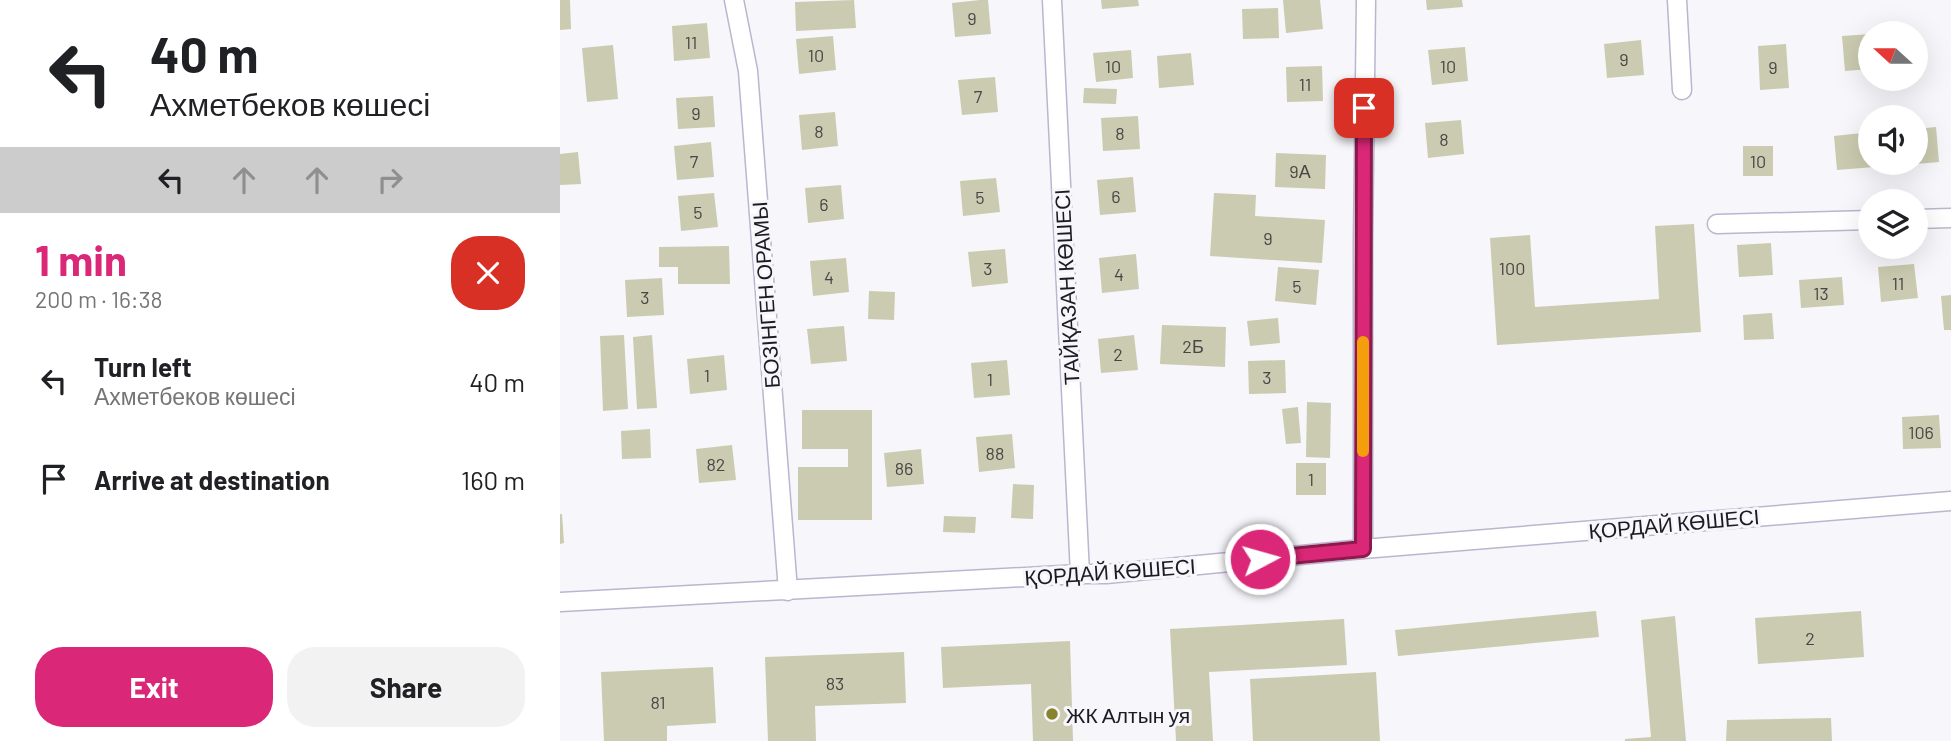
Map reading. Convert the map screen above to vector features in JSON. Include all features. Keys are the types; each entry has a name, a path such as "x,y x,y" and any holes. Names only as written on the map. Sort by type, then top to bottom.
{"street":[{"name":"БОЗІНГЕН ОРАМЫ","path":"734,0 748,71 788,591"},
{"name":"ТАЙҚАЗАН КӨШЕСІ","path":"1052,0 1080,574"},
{"path":"1363,549 1366,0"},
{"path":"1677,0 1682,90"},
{"path":"1928,219 1951,218"},
{"path":"1717,224 1858,220"},
{"name":"ҚОРДАЙ КӨШЕСІ","path":"560,602 1106,574 1363,549 1951,501"}],"building":[{"path":"560,0 570,0 571,29 560,30"},
{"path":"854,0 856,28 796,31 795,2"},
{"path":"988,0 991,34 955,37 952,3"},
{"path":"1101,0 1138,0 1139,6 1102,9"},
{"path":"1283,0 1320,0 1323,29 1286,33"},
{"path":"1426,0 1462,0 1463,7 1427,10"},
{"path":"1278,8 1279,38 1243,39 1242,9"},
{"path":"707,23 710,58 674,61 672,26"},
{"path":"1858,35 1858,70 1845,71 1842,36"},
{"path":"833,36 836,70 799,74 796,39"},
{"path":"1641,40 1644,75 1607,78 1604,44"},
{"path":"1786,44 1789,88 1760,90 1758,46"},
{"path":"613,45 618,99 587,102 582,48"},
{"path":"1465,47 1468,81 1432,85 1428,50"},
{"path":"1131,50 1133,78 1096,82 1093,53"},
{"path":"1191,53 1194,85 1159,88 1157,56"},
{"path":"1322,66 1323,101 1287,102 1286,67"},
{"path":"995,77 998,112 962,115 958,80"},
{"path":"1084,88 1117,89 1116,104 1083,103"},
{"path":"713,96 715,127 678,129 676,98"},
{"path":"835,112 838,146 802,150 799,115"},
{"path":"1138,116 1140,149 1103,151 1101,118"},
{"path":"1461,120 1464,154 1428,158 1425,123"},
{"path":"1936,127 1939,162 1928,163 1928,128"},
{"path":"1858,133 1858,168 1837,170 1834,136"},
{"path":"711,142 714,177 677,180 674,146"},
{"path":"1743,146 1773,146 1773,176 1743,176"},
{"path":"578,152 581,184 560,185 560,154"},
{"path":"1276,153 1326,155 1325,189 1275,187"},
{"path":"1133,177 1136,212 1100,215 1097,180"},
{"path":"996,178 1000,212 963,216 960,181"},
{"path":"841,185 844,219 808,223 805,188"},
{"path":"714,193 718,227 681,231 678,196"},
{"path":"1214,193 1256,195 1255,216 1325,220 1322,263 1210,256"},
{"path":"1694,224 1701,332 1497,345 1490,238 1530,235 1535,307 1659,299 1655,226"},
{"path":"1771,243 1773,275 1739,277 1737,245"},
{"path":"729,246 730,284 678,284 678,267 659,267 659,247"},
{"path":"1005,249 1008,283 972,287 968,252"},
{"path":"1136,254 1139,289 1102,293 1099,258"},
{"path":"846,258 849,292 813,296 810,261"},
{"path":"1914,264 1918,298 1881,302 1878,267"},
{"path":"1278,267 1319,270 1316,305 1275,301"},
{"path":"1842,277 1844,305 1801,308 1799,280"},
{"path":"662,278 664,315 627,317 625,280"},
{"path":"869,291 895,292 894,320 868,319"},
{"path":"1951,295 1951,330 1944,330 1941,296"},
{"path":"1772,313 1774,339 1744,340 1743,315"},
{"path":"1278,318 1280,343 1250,346 1247,321"},
{"path":"1162,325 1226,327 1225,367 1160,364"},
{"path":"844,326 847,361 811,364 807,329"},
{"path":"624,335 628,409 603,411 600,336"},
{"path":"652,335 657,408 637,409 633,337"},
{"path":"1134,335 1138,370 1101,373 1098,339"},
{"path":"724,355 727,390 690,394 687,359"},
{"path":"1007,360 1010,395 974,398 971,363"},
{"path":"1285,360 1286,393 1249,394 1248,361"},
{"path":"1307,402 1331,403 1330,458 1306,457"},
{"path":"1298,407 1301,443 1286,444 1282,409"},
{"path":"802,410 872,410 872,520 798,520 798,467 848,467 848,449 802,449"},
{"path":"1939,415 1941,448 1903,449 1902,417"},
{"path":"650,429 651,458 622,459 621,431"},
{"path":"1012,434 1015,468 979,472 976,437"},
{"path":"732,445 736,480 699,483 696,449"},
{"path":"921,449 924,484 887,487 884,453"},
{"path":"1296,463 1326,463 1326,495 1296,495"},
{"path":"1013,484 1034,485 1033,519 1011,518"},
{"path":"560,514 564,543 560,544"},
{"path":"944,516 976,517 975,533 943,532"},
{"path":"1596,611 1599,637 1398,656 1395,630"},
{"path":"1861,611 1864,657 1758,664 1755,618"},
{"path":"1675,616 1686,741 1625,741 1651,737 1641,620"},
{"path":"1344,619 1347,665 1209,672 1213,741 1176,741 1170,629"},
{"name":"ЖК Алтын уя","path":"1070,641 1073,741 1033,741 1031,684 943,688 941,647"},
{"path":"904,652 906,703 815,706 816,741 768,741 765,657"},
{"path":"713,667 716,723 667,726 667,741 604,741 601,672"},
{"path":"1376,672 1380,741 1253,741 1250,679"},
{"path":"1831,718 1832,741 1726,741 1727,720"}],"slow traffic":[{"path":"1363,342 1363,451"}],"place":[{"name":"ЖК Алтын уя","path":"1052,714"}],"route":[{"path":"1260,559 1363,549 1364,108"}]}
